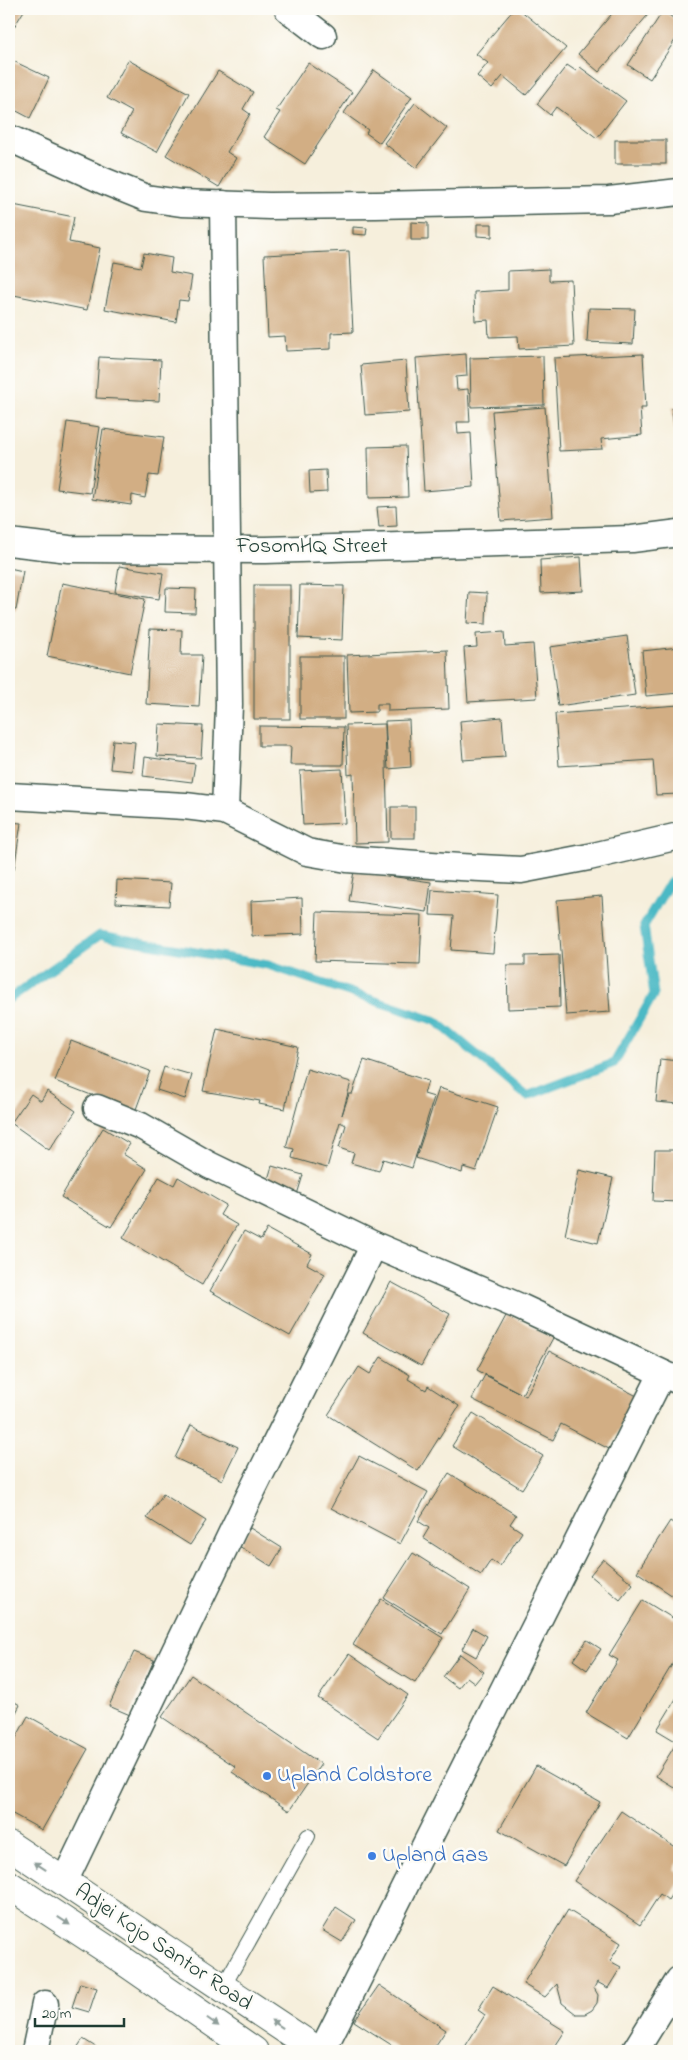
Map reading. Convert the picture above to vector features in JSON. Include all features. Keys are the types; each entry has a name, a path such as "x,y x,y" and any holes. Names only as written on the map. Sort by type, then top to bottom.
{"street":[{"path":"288,9 323,36"},
{"path":"9,138 104,182 146,198 181,203 366,205 609,200 679,192"},
{"name":"FosomHQ Street","path":"223,204 227,550 632,539 679,533"},
{"path":"9,542 70,549 227,550 229,704 225,811"},
{"path":"9,796 185,806 225,811 308,852 347,859 469,868 521,870 589,857 679,836"},
{"path":"97,1108 141,1126 209,1165 374,1245 518,1306 670,1377 322,2051"},
{"path":"64,1882 246,1501 374,1245"},
{"name":"Adjei Kojo Santor Road","path":"9,1845 318,2051"},
{"name":"Adjei Kojo Santor Road","path":"9,1885 254,2051"},
{"path":"636,2051 679,1980"},
{"path":"36,2051 45,2004"}],"lane":[{"path":"223,1987 308,1836"}],"building":[{"path":"9,9 25,9 9,35"},
{"path":"514,9 519,9 566,48 526,95 503,76 492,89 477,76 488,63 476,54"},
{"path":"616,9 653,9 599,72 578,54"},
{"path":"663,11 679,22 679,34 650,79 628,65"},
{"path":"11,60 49,78 30,118 9,107 9,64"},
{"path":"128,60 189,93 157,152 121,133 132,112 107,98"},
{"path":"308,63 352,92 305,164 264,137 280,112 276,110"},
{"path":"567,65 576,71 580,67 626,101 597,138 556,107 550,115 537,104"},
{"path":"374,70 412,97 380,143 366,133 368,130 344,113"},
{"path":"218,71 253,92 243,109 250,114 227,152 236,158 219,187 166,155"},
{"path":"415,103 447,128 416,168 384,143"},
{"path":"615,140 666,140 666,164 615,164"},
{"path":"13,205 74,217 69,242 100,248 87,310 9,294 9,220"},
{"path":"411,222 428,223 428,240 411,240"},
{"path":"477,224 492,224 492,237 477,236"},
{"path":"353,227 367,228 366,235 353,234"},
{"path":"349,251 353,332 331,333 331,349 286,351 285,336 268,337 264,255"},
{"path":"144,253 172,258 170,272 192,276 188,301 179,300 176,322 105,309 114,262 141,267"},
{"path":"549,269 549,281 571,280 574,346 519,349 518,336 489,337 488,320 475,321 474,292 508,290 508,271"},
{"path":"589,308 635,309 633,344 587,342"},
{"path":"466,354 467,376 456,377 457,390 468,389 470,422 457,422 458,434 471,433 474,487 424,491 416,358"},
{"path":"643,354 646,408 640,408 642,435 601,439 602,449 559,451 554,358"},
{"path":"543,356 544,405 471,407 470,358"},
{"path":"99,357 161,360 159,401 96,398"},
{"path":"406,361 409,412 365,415 361,365"},
{"path":"545,407 553,517 501,521 492,411"},
{"path":"679,407 679,467 678,467 672,408"},
{"path":"67,422 100,427 90,493 57,489"},
{"path":"103,429 164,437 158,476 149,475 145,498 132,495 131,505 92,499"},
{"path":"406,446 408,497 369,498 368,447"},
{"path":"326,470 327,492 310,493 309,471"},
{"path":"396,506 397,526 379,527 377,507"},
{"path":"581,557 583,591 541,593 540,560"},
{"path":"119,566 163,573 159,599 115,592"},
{"path":"9,568 23,571 16,610 9,609"},
{"path":"62,583 145,599 130,673 47,656"},
{"path":"254,585 290,585 290,719 254,719"},
{"path":"300,585 344,586 342,640 298,638"},
{"path":"166,588 196,589 195,613 165,612"},
{"path":"469,592 487,593 486,624 467,623"},
{"path":"150,629 182,630 181,655 202,655 199,707 146,704"},
{"path":"504,632 505,646 533,644 537,698 468,702 464,648 477,647 476,634"},
{"path":"627,636 635,695 558,706 550,647"},
{"path":"679,647 679,693 646,696 642,651"},
{"path":"447,650 449,709 388,711 388,704 377,704 377,712 349,713 347,655"},
{"path":"300,656 344,656 344,719 300,719"},
{"path":"679,705 679,794 656,795 653,760 559,766 555,714"},
{"path":"502,717 505,757 463,760 460,721"},
{"path":"409,720 411,767 388,769 385,721"},
{"path":"159,724 203,726 201,758 157,756"},
{"path":"385,724 388,842 355,843 353,774 348,775 346,725"},
{"path":"259,726 344,727 343,765 290,765 291,746 259,746"},
{"path":"113,740 135,742 132,771 110,769"},
{"path":"145,757 195,764 192,782 143,776"},
{"path":"342,769 345,823 303,825 300,771"},
{"path":"391,807 415,807 415,838 391,838"},
{"path":"9,822 21,823 14,870 9,869"},
{"path":"354,871 431,882 427,912 349,901"},
{"path":"117,880 171,883 169,906 116,903"},
{"path":"432,890 498,895 493,953 451,950 454,916 430,915"},
{"path":"602,896 610,1012 566,1015 557,900"},
{"path":"302,898 303,934 252,936 251,901"},
{"path":"317,912 422,915 420,964 315,961"},
{"path":"559,955 560,1007 508,1009 507,965 525,965 525,956"},
{"path":"217,1029 298,1047 285,1109 259,1104 260,1101 203,1091"},
{"path":"71,1041 150,1071 135,1112 55,1081"},
{"path":"660,1059 679,1061 679,1104 656,1102"},
{"path":"364,1060 428,1081 424,1094 434,1097 412,1168 383,1159 379,1171 351,1163 354,1153 339,1148 346,1125 340,1122 327,1168 292,1158 294,1149 286,1147 307,1069 351,1082 342,1115"},
{"path":"164,1067 192,1075 185,1099 157,1090"},
{"path":"439,1088 498,1107 476,1171 463,1167 462,1173 416,1158"},
{"path":"47,1091 76,1111 49,1150 11,1123 31,1094 41,1101"},
{"path":"103,1128 130,1144 123,1154 147,1169 111,1227 61,1197"},
{"path":"655,1150 679,1150 679,1202 653,1201"},
{"path":"272,1166 303,1175 296,1198 265,1189"},
{"path":"579,1170 613,1178 598,1243 565,1235"},
{"path":"159,1177 174,1185 178,1177 226,1205 220,1215 237,1225 202,1285 123,1238"},
{"path":"267,1229 312,1254 307,1264 325,1274 290,1336 210,1291 244,1231 261,1240"},
{"path":"391,1282 450,1314 421,1366 363,1333"},
{"path":"507,1314 553,1338 522,1394 526,1396 549,1351 637,1396 609,1449 561,1424 553,1440 472,1399 485,1375 520,1393 477,1370"},
{"path":"381,1357 410,1375 408,1379 426,1390 428,1386 459,1406 418,1471 328,1415 359,1367 370,1374"},
{"path":"473,1413 543,1456 522,1489 452,1446"},
{"path":"191,1425 238,1447 222,1480 175,1458"},
{"path":"359,1456 428,1492 400,1544 331,1508"},
{"path":"449,1473 516,1515 510,1524 522,1532 500,1566 491,1560 481,1575 423,1538 429,1528 418,1521"},
{"path":"163,1494 206,1521 190,1545 147,1518"},
{"path":"670,1521 679,1527 679,1600 637,1572"},
{"path":"250,1528 282,1548 271,1566 239,1546"},
{"path":"413,1553 470,1589 442,1634 384,1598"},
{"path":"603,1559 633,1584 620,1600 590,1575"},
{"path":"381,1599 443,1638 415,1683 353,1645"},
{"path":"643,1600 679,1622 679,1653 628,1738 586,1713 618,1660 609,1655"},
{"path":"473,1628 487,1636 476,1657 462,1649"},
{"path":"587,1640 601,1649 587,1670 573,1660"},
{"path":"134,1652 154,1660 130,1715 109,1706"},
{"path":"349,1654 408,1695 378,1738 318,1698"},
{"path":"460,1654 484,1672 475,1683 467,1677 458,1688 443,1677"},
{"path":"191,1675 321,1764 289,1811 232,1772 236,1767 162,1717"},
{"path":"677,1697 679,1698 679,1790 656,1776 677,1742 657,1730"},
{"path":"9,1699 20,1705 9,1726"},
{"path":"28,1716 88,1749 42,1830 9,1812 9,1751"},
{"path":"536,1766 600,1802 564,1866 499,1830"},
{"path":"621,1811 679,1850 679,1861 674,1870 679,1874 679,1883 668,1900 660,1894 640,1925 574,1881"},
{"path":"336,1907 356,1920 342,1942 322,1930"},
{"path":"568,1910 621,1943 610,1961 621,1967 608,1988 597,1982 594,1988 598,1995 597,2003 592,2010 585,2014 576,2014 562,2003 557,1984 545,1997 523,1984"},
{"path":"80,1983 97,1988 89,2012 72,2007"},
{"path":"379,1985 446,2030 432,2051 401,2051 354,2021"},
{"path":"493,1986 565,2031 552,2051 463,2050 485,2015 478,2010"},
{"path":"83,2039 102,2051 75,2051"}],"waterway":[{"path":"9,999 100,935 268,965 436,1021 527,1096 614,1063 654,994 644,926 670,882 679,881"}],"place":[{"name":"Upland Coldstore","path":"267,1776"},
{"name":"Upland Gas","path":"372,1856"}]}
